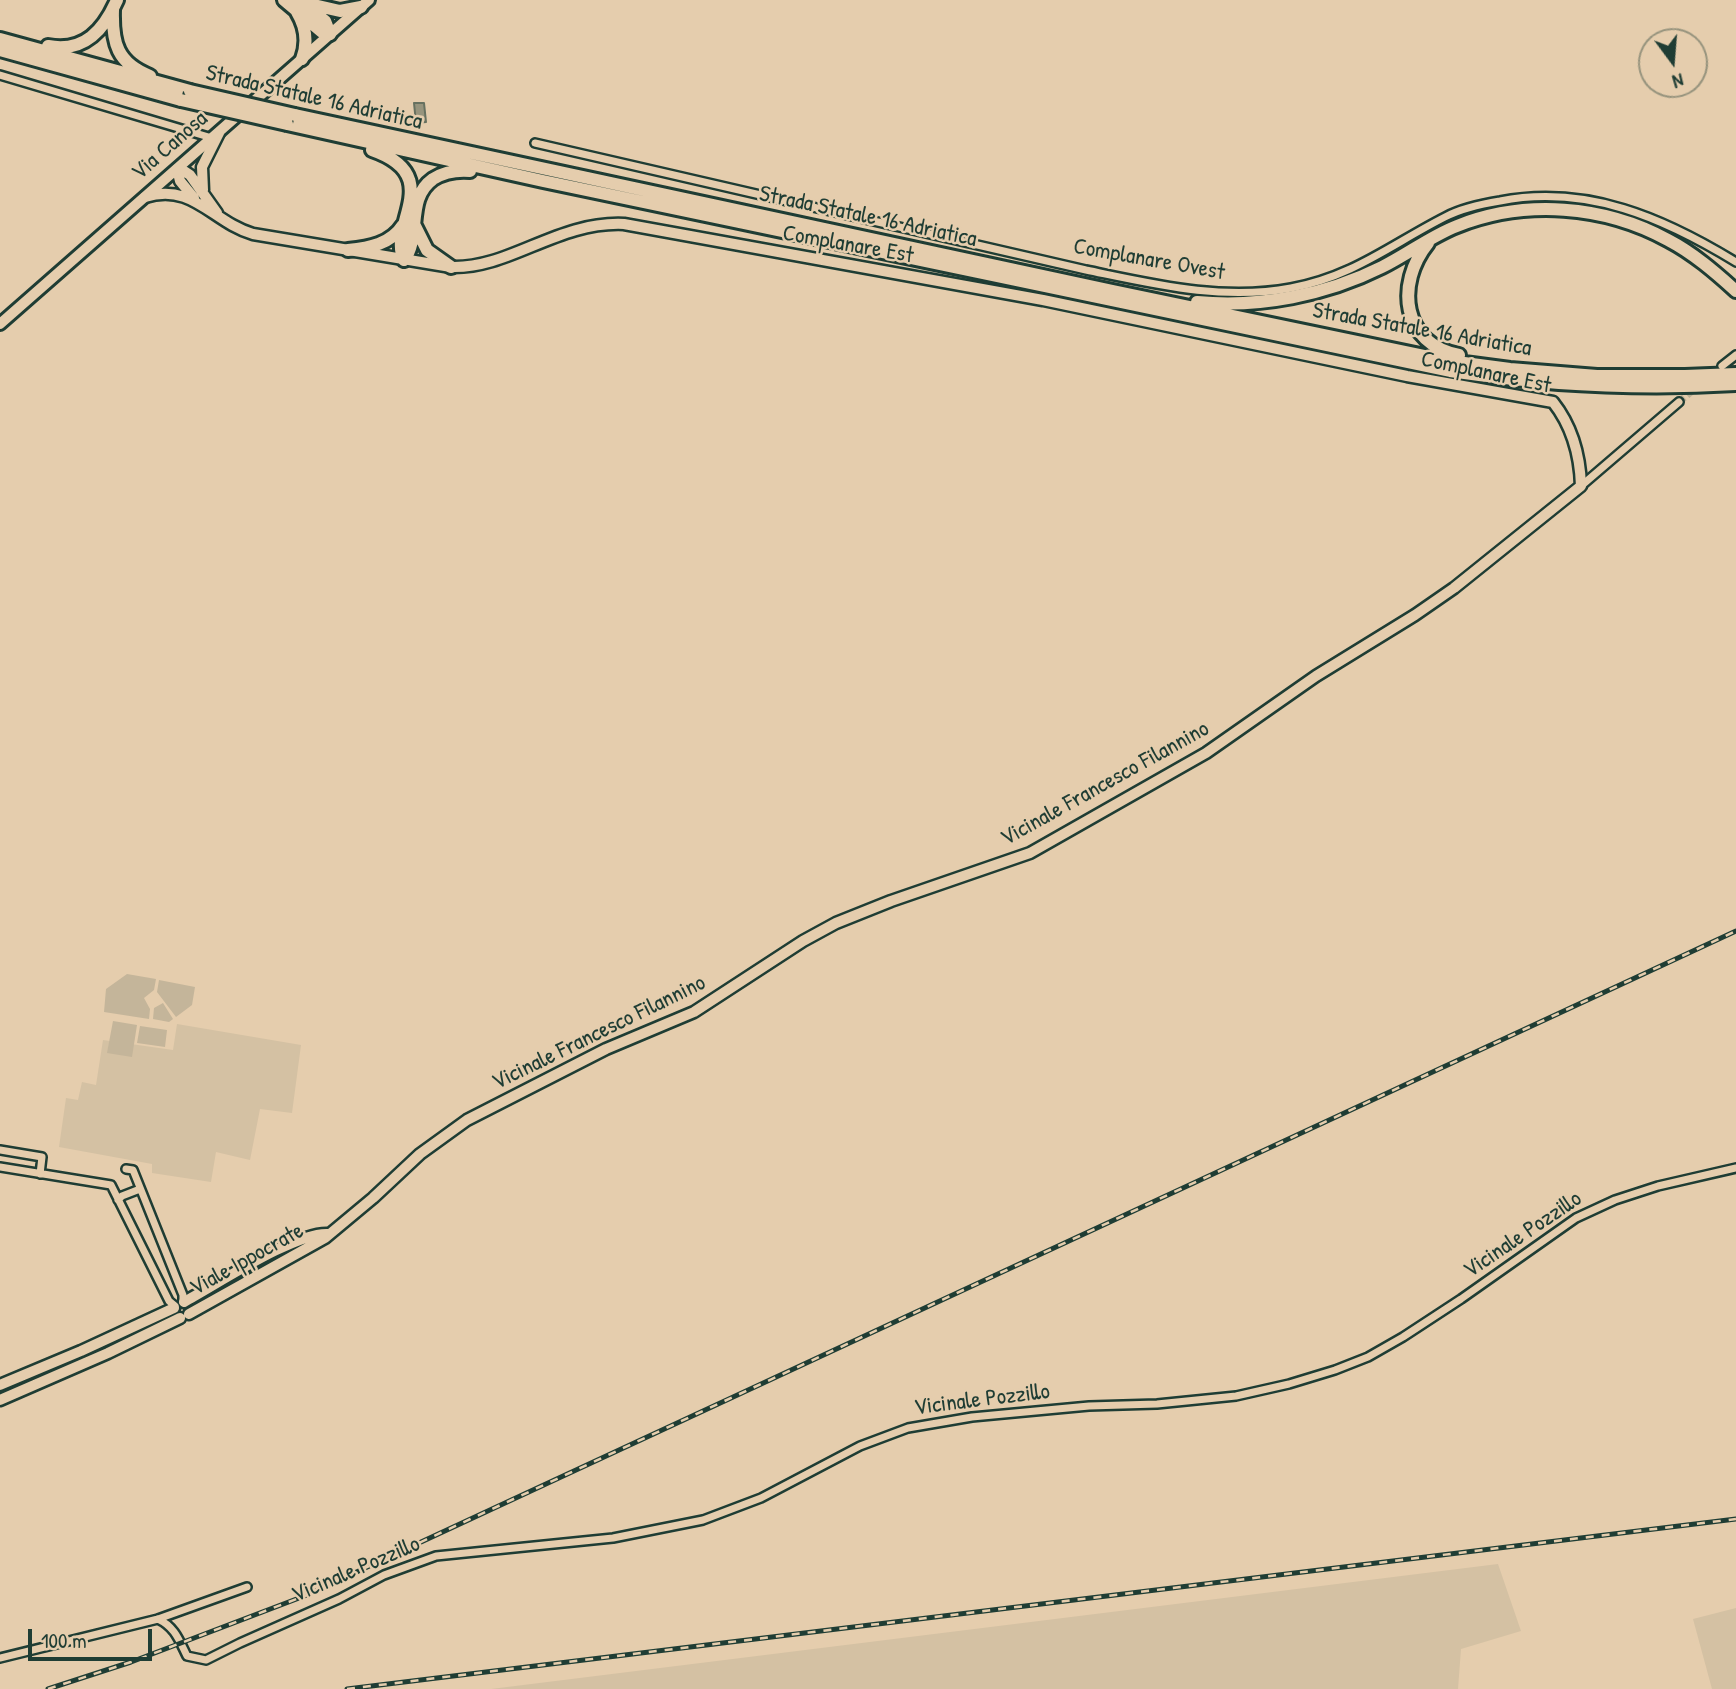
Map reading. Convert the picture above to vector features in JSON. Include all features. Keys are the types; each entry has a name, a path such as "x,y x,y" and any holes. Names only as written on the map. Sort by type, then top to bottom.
{"highway":[{"path":"284,0 323,18 330,34"},
{"path":"297,5 340,11 365,3"},
{"path":"0,37 54,47 76,46 95,35 115,4"},
{"path":"115,4 115,40 125,60 140,72 185,96"},
{"path":"297,5 306,38 302,59"},
{"name":"Strada Statale 16 Adriatica","path":"0,37 185,96"},
{"name":"Strada Statale 16 Adriatica","path":"0,50 291,120 1450,371 1560,384 1652,387 1736,384"},
{"name":"Strada Statale 16 Adriatica","path":"291,120 318,131 571,186 1113,291 1449,361 1561,373 1637,377 1736,373"},
{"path":"318,131 381,153 398,165 406,177 410,191 410,250 404,260"},
{"path":"348,250 370,247 387,241 398,233 410,222 423,189 436,177 451,171 571,186"},
{"path":"1113,291 1211,303 1287,298 1363,276 1464,223 1523,210 1561,209 1598,214 1634,225 1668,240 1698,259 1736,291"},
{"path":"410,222 427,250 451,267"},
{"path":"1433,238 1412,267 1407,289 1411,313 1418,329 1426,338 1452,354 1561,373"},
{"path":"1652,387 1736,393"}],"main road":[{"name":"Via Canosa","path":"0,324 365,3"}],"street":[{"path":"0,75 216,134 202,167 203,191"},
{"name":"Complanare Ovest","path":"535,143 1086,270 1226,294 1293,288 1338,275 1363,265 1446,216 1472,206 1532,197 1587,198 1622,206 1693,235 1736,262"},
{"name":"Complanare Est","path":"177,169 186,172 203,191 219,216"},
{"name":"Complanare Est","path":"177,169 180,181 197,201"},
{"name":"Complanare Est","path":"145,197 167,193 181,195 197,201 234,227 253,234 451,267 480,265 576,229 619,224 1043,300 1407,376 1553,402 1566,418 1578,452 1581,486"},
{"path":"1722,366 1736,355"},
{"name":"Vicinale Francesco Filannino","path":"329,1234 420,1154 467,1120 606,1049 694,1012 803,941 836,923 1030,853 1206,753 1316,677 1454,588 1581,486 1679,402"},
{"path":"0,1150 42,1157 40,1174"},
{"path":"0,1167 111,1185 169,1301 179,1305 183,1295 133,1170 126,1169"},
{"name":"Vicinale Pozzillo","path":"158,1619 169,1624 187,1656 206,1660 339,1599 384,1575 436,1556 613,1538 703,1520 761,1498 860,1446 908,1428 972,1417 1236,1396 1289,1384 1357,1361 1402,1337 1576,1218 1615,1200 1658,1186 1736,1168"},
{"path":"118,1200 141,1189"},
{"name":"Viale Ippocrate","path":"0,1385 179,1305 292,1242 314,1235 329,1234"},
{"name":"Viale Ippocrate","path":"0,1400 184,1316 309,1248 329,1234"},
{"name":"Viale Ippocrate","path":"179,1305 174,1313 184,1316"},
{"path":"0,1658 158,1619 247,1587"}],"shaded area":[{"path":"414,103 424,103 426,122 416,123"},
{"path":"127,974 156,979 154,990 144,998 150,1009 149,1019 104,1012 106,989"},
{"path":"159,980 195,987 192,1005 176,1017 157,992"},
{"path":"163,1003 173,1019 169,1022 153,1019 154,1008"},
{"path":"113,1021 137,1025 132,1057 107,1053"},
{"path":"177,1024 301,1045 292,1113 260,1109 250,1160 216,1152 211,1182 152,1173 152,1164 59,1147 66,1098 78,1100 82,1082 96,1085 103,1040 173,1050"},
{"path":"140,1026 167,1030 165,1047 137,1043"},
{"path":"1498,1564 1521,1631 1461,1649 1458,1689 491,1689"},
{"path":"1736,1608 1736,1689 1712,1689 1693,1619"}],"tunnel":[{"path":"1679,402 1697,387"}],"railway":[{"path":"48,1689 131,1662 307,1595 1736,931"},
{"path":"347,1689 1736,1519"}]}
